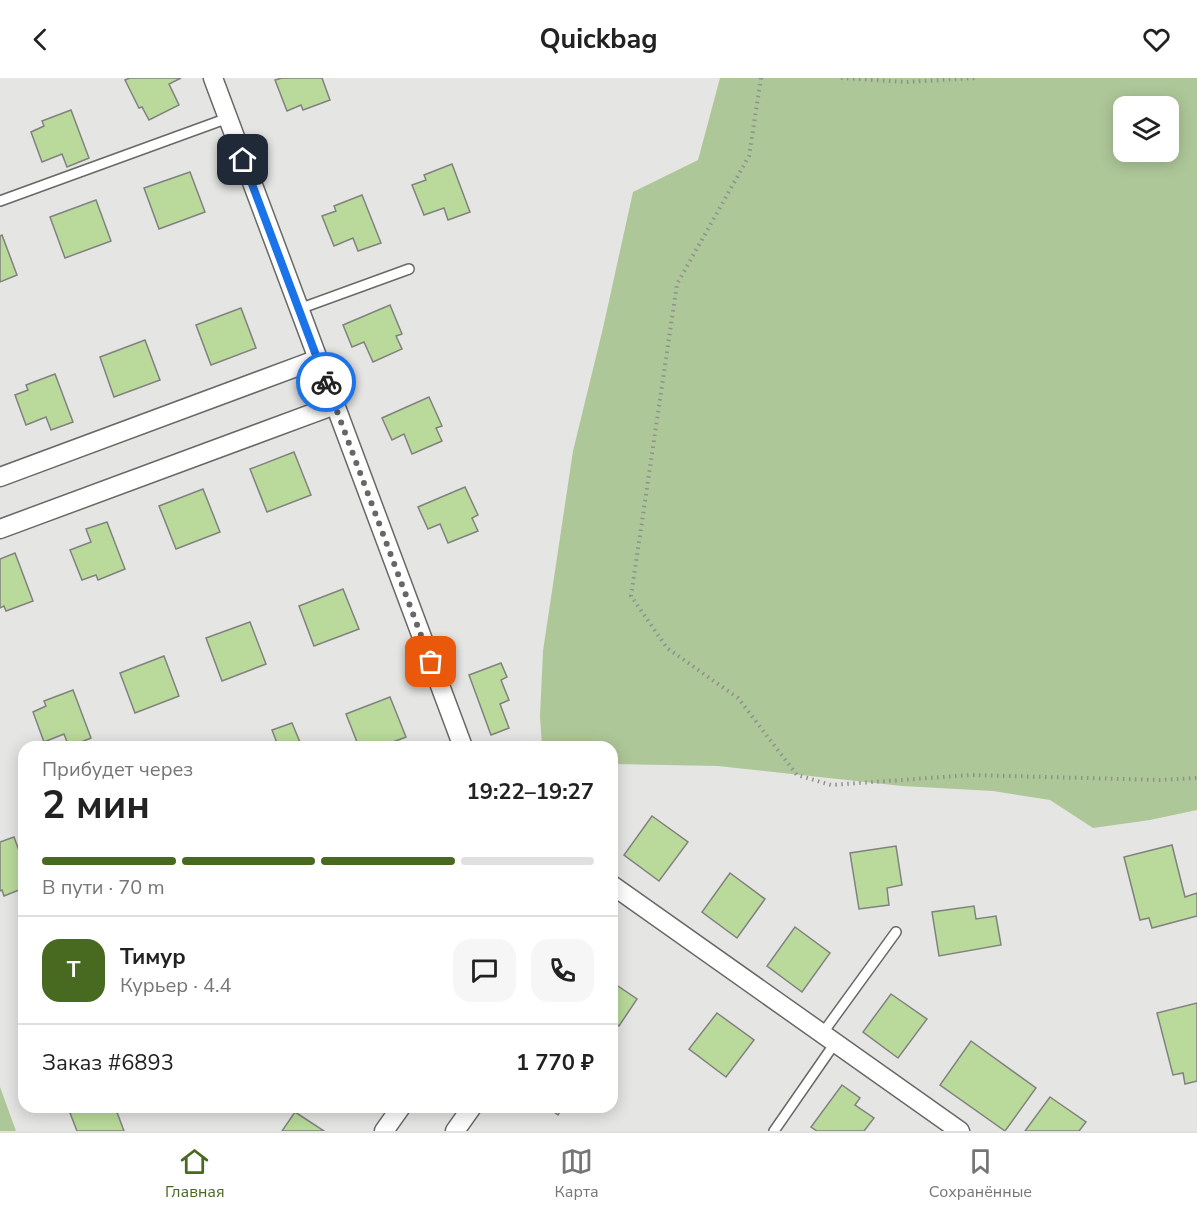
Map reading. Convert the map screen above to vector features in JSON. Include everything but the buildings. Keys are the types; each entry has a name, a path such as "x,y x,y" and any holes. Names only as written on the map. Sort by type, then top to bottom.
{"street":[{"path":"213,78 461,741"},
{"path":"0,477 318,359"},
{"path":"0,530 335,405"},
{"path":"618,897 829,1038 960,1131"},
{"path":"384,1131 397,1113"},
{"path":"455,1131 468,1113"}],"lane":[{"path":"0,201 228,118"},
{"path":"299,309 409,269"},
{"path":"774,1131 896,932"}],"path":[{"path":"761,78 748,156 676,284 631,596 667,648 738,698 796,774 805,777 831,785 971,774 1159,780 1197,777"},
{"path":"841,78 906,82 978,78"}],"green space":[{"path":"720,78 1197,78 1197,810 1150,820 1093,828 1050,800 993,791 902,786 718,766 618,764 618,741 542,741 540,716 543,651 573,451 633,192 698,160"},
{"path":"0,1087 16,1131 0,1131"}],"way so far":[{"path":"326,382 431,662"}],"route":[{"path":"243,160 326,382"}]}
